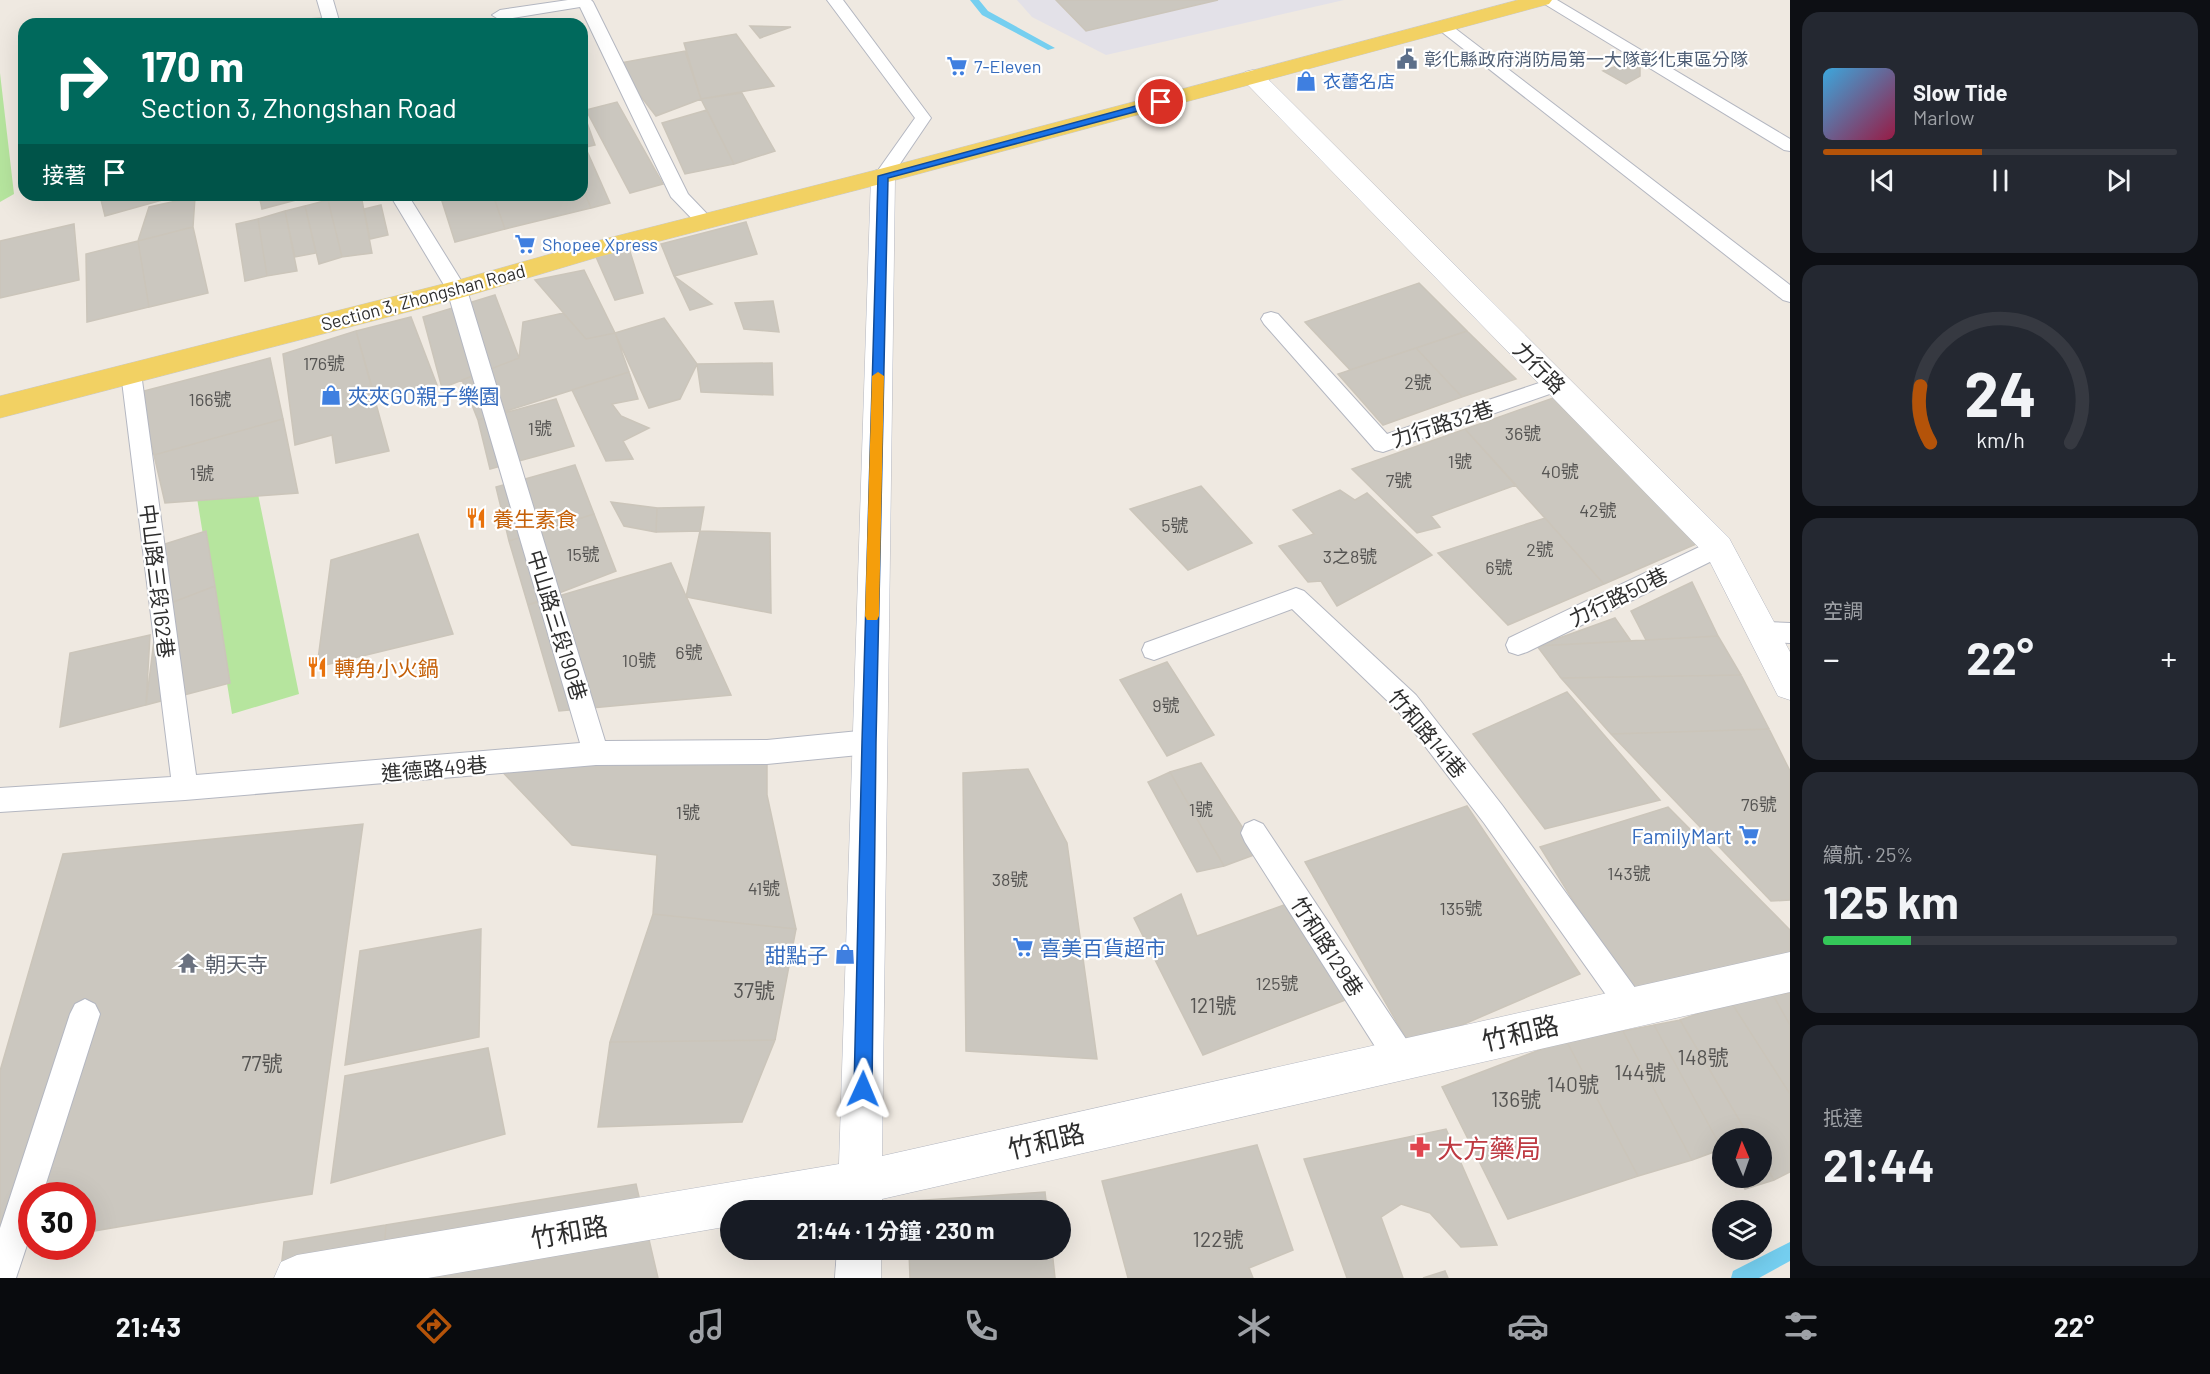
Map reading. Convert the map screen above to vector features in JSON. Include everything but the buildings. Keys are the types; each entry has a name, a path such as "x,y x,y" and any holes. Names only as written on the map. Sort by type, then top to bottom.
{"main road":[{"name":"Section 3, Zhongshan Road","path":"0,407 457,290 593,250 883,176 1542,0"}],"street":[{"name":"力行路","path":"1253,77 1718,547 1777,632 1790,685"},
{"path":"861,1196 883,176"},
{"name":"竹和路","path":"297,1278 861,1196 1401,1059 1790,972"},
{"path":"858,1278 859,1260"}],"lane":[{"path":"325,0 330,18"},
{"path":"835,0 923,118 883,176"},
{"path":"1546,0 1790,146"},
{"path":"500,15 585,2 680,197 705,222"},
{"path":"1443,26 1790,295"},
{"name":"中山路三段190巷","path":"403,201 457,290 596,753"},
{"name":"力行路32巷","path":"1271,319 1383,444 1557,384"},
{"name":"中山路三段162巷","path":"131,373 185,788"},
{"name":"力行路50巷","path":"1518,645 1718,547"},
{"name":"竹和路141巷","path":"1154,650 1296,598 1407,703 1493,814 1631,1006"},
{"name":"進德路49巷","path":"0,800 185,788 596,753 767,752 869,742"},
{"name":"竹和路129巷","path":"1254,833 1401,1059"},
{"path":"0,1278 85,1014"}],"shaded area":[{"path":"1017,0 1344,0 1106,55 1032,17"}],"green space":[{"path":"0,73 14,194 0,202"},
{"path":"234,377 299,694 232,714 180,393"}],"waterway":[{"path":"974,0 985,13 1051,48"},
{"path":"1740,1278 1790,1251"}],"slow traffic":[{"path":"872,616 878,376"}],"place":[{"name":"彰化縣政府消防局第一大隊彰化東區分隊","path":"1407,59"},
{"name":"7-Eleven","path":"957,66"},
{"name":"衣蕾名店","path":"1306,81"},
{"name":"Shopee Xpress","path":"525,244"},
{"name":"夾夾GO親子樂園","path":"331,395"},
{"name":"養生素食","path":"476,518"},
{"name":"轉角小火鍋","path":"317,667"},
{"name":"FamilyMart","path":"1749,835"},
{"name":"喜美百貨超市","path":"1023,947"},
{"name":"甜點子","path":"845,954"},
{"name":"朝天寺","path":"188,963"},
{"name":"大方藥局","path":"1420,1147"}],"route":[{"path":"863,1089 883,176 1161,102"}]}
